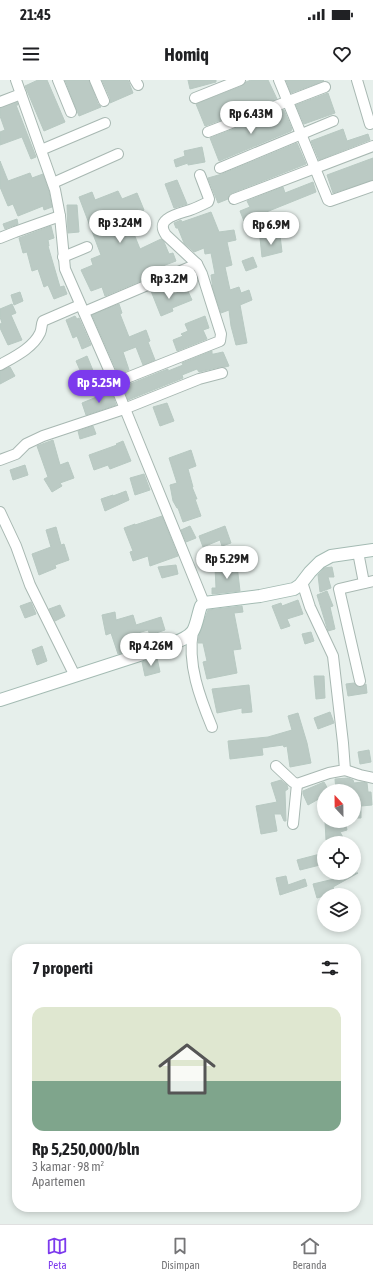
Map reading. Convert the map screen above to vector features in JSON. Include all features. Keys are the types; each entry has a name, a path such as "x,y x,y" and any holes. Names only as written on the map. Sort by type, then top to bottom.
{"street":[{"path":"16,80 58,201 65,270 114,383 204,603"},
{"path":"58,80 71,112"},
{"path":"95,80 104,101"},
{"path":"195,98 240,80"},
{"path":"279,80 326,198 330,201 373,186"},
{"path":"357,80 370,124"},
{"path":"208,132 325,87"},
{"path":"0,102 21,94"},
{"path":"220,168 333,121"},
{"path":"41,150 104,123"},
{"path":"234,199 373,146"},
{"path":"53,183 118,154"},
{"path":"114,383 220,341 221,334 202,274 197,264 166,235 162,226 168,218 208,202 209,199 200,175"},
{"path":"0,238 60,216"},
{"path":"63,257 87,247"},
{"path":"0,365 13,358 35,341 41,332 43,321 82,309 197,264"},
{"path":"0,460 16,454 31,440 124,409 184,384 222,373"},
{"path":"0,512 16,546 30,584 74,676"},
{"path":"212,727 200,697 194,668 191,642 192,631 201,606 204,603 298,588 310,572 325,558 373,550"},
{"path":"358,552 368,582 339,589 360,681"},
{"path":"302,582 310,607 333,656 345,770"},
{"path":"0,700 161,648 187,636 192,631"},
{"path":"276,766 297,784 329,773 345,770 360,776 373,778"},
{"path":"293,824 297,784"}],"building":[{"path":"38,80 47,80 65,122 44,131 25,86"},
{"path":"65,80 89,80 98,104 101,107 79,116"},
{"path":"102,80 128,80 133,93 110,103 110,98"},
{"path":"188,80 216,80 216,82 190,89"},
{"path":"251,80 268,80 277,99 205,126 196,104 242,86"},
{"path":"286,80 323,80 324,81 291,93"},
{"path":"328,93 335,113 304,124 296,105"},
{"path":"17,102 18,105 16,105 36,157 31,159 22,137 0,145 0,132 5,130 0,116 0,108"},
{"path":"284,110 292,129 291,131 219,161 210,138"},
{"path":"343,129 347,141 368,134 370,140 319,160 311,141"},
{"path":"297,143 306,164 232,193 229,195 228,199 218,203 208,178 222,174"},
{"path":"202,147 205,162 188,165 188,163 176,167 174,160 185,156 184,151"},
{"path":"373,158 373,180 333,193 327,175"},
{"path":"0,161 8,181 30,173 32,178 43,174 52,207 44,210 43,206 18,216 13,204 8,206 0,187"},
{"path":"177,180 187,204 174,208 165,184"},
{"path":"313,182 316,192 244,221 240,211 250,207 247,201 283,187 285,193"},
{"path":"118,191 122,199 137,193 144,210 140,212 145,224 132,229 140,249 161,239 164,242 169,254 173,253 176,261 160,267 162,272 105,296 102,287 91,291 81,270 93,265 91,259 101,255 79,197 92,192 95,200"},
{"path":"67,205 77,205 79,232 68,233"},
{"path":"211,212 219,232 234,230 236,240 227,242 232,265 225,267 230,290 239,287 241,293 249,290 252,300 240,305 247,343 236,345 229,310 221,313 213,289 211,275 215,274 211,253 205,254 204,248 194,252 184,243 178,228 176,228 174,223 181,220 182,222"},
{"path":"17,219 18,224 5,229 3,224"},
{"path":"51,226 54,238 48,240 48,246 60,287 64,286 67,294 54,299 48,285 44,287 38,269 32,271 27,252 23,253 19,238"},
{"path":"280,235 282,252 262,257 260,238"},
{"path":"253,257 257,267 246,271 242,261"},
{"path":"165,285 168,296 187,289 192,300 172,308 173,311 161,316 151,291"},
{"path":"20,292 23,301 14,305 11,295"},
{"path":"12,304 16,313 11,315 22,340 8,345 0,328 0,324 2,323 0,309"},
{"path":"119,304 122,313 120,314 129,337 146,330 150,341 148,342 155,360 143,365 136,347 123,352 129,370 118,374 92,315"},
{"path":"75,316 77,319 79,318 91,345 82,349 77,336 73,338 66,320"},
{"path":"205,316 209,328 203,330 207,339 177,351 173,340 183,336 181,334 188,331 185,324"},
{"path":"212,351 212,354 223,352 229,366 199,372 197,369 182,375 183,378 128,400 124,389 131,386 130,384 168,369 168,371 183,365 182,363"},
{"path":"87,356 94,373 83,377 76,361"},
{"path":"10,367 15,376 0,384 0,371"},
{"path":"109,392 110,394 112,393 116,405 86,415 82,403"},
{"path":"167,403 174,421 160,426 153,407"},
{"path":"93,426 96,434 80,439 78,431"},
{"path":"53,440 60,465 68,462 74,478 60,483 62,486 52,492 44,479 48,477 37,446"},
{"path":"123,441 131,461 110,469 108,465 94,470 89,455 117,445 116,444"},
{"path":"191,450 196,466 188,469 192,487 197,499 195,499 201,516 183,522 178,508 173,501 170,485 177,483 169,458"},
{"path":"25,465 28,475 13,480 10,470"},
{"path":"144,474 150,490 135,495 130,478"},
{"path":"126,491 129,500 105,511 101,499"},
{"path":"162,516 178,556 150,566 148,556 133,561 130,552 133,551 124,528"},
{"path":"190,526 196,538 186,542 181,530"},
{"path":"225,526 231,543 222,546 220,540 203,547 199,536"},
{"path":"56,527 61,545 64,544 69,560 55,565 56,568 39,575 32,554 51,547 46,530"},
{"path":"176,565 178,574 162,578 158,567"},
{"path":"237,565 240,591 212,594 212,588 216,588 215,567"},
{"path":"332,567 334,577 328,577 331,588 320,592 318,575 324,568"},
{"path":"327,591 333,606 330,607 335,629 328,631 317,595"},
{"path":"298,600 303,614 287,619 290,626 281,629 272,606 281,603 282,606"},
{"path":"31,602 36,614 25,618 20,606"},
{"path":"60,605 65,616 55,621 49,609"},
{"path":"242,606 243,612 234,613 241,649 233,650 237,673 207,679 203,662 207,661 203,643 198,643 199,635 208,610"},
{"path":"115,612 116,620 133,615 136,625 161,617 165,630 150,635 148,630 131,635 135,648 118,654 111,633 106,635 102,615"},
{"path":"311,632 314,641 305,644 302,634"},
{"path":"42,646 47,661 37,665 32,650"},
{"path":"157,658 160,672 145,676 142,662"},
{"path":"314,676 324,676 325,698 316,699"},
{"path":"354,683 358,687 362,687 366,684 367,693 348,696 346,684"},
{"path":"249,685 252,712 242,713 242,708 217,713 212,689"},
{"path":"330,712 334,723 318,729 314,718"},
{"path":"298,713 311,763 290,767 287,746 284,747 283,745 262,748 263,755 230,759 228,741 268,737 292,730 288,716"},
{"path":"369,750 371,762 360,764 358,752"},
{"path":"348,778 353,780 354,783 367,783 368,792 371,792 372,805 361,806 361,784 335,784 335,779"},
{"path":"281,780 287,785 288,789 285,791 286,821 284,821 281,814 274,814 277,831 261,834 256,806 277,802 271,783"},
{"path":"317,785 317,800 308,805 303,791"},
{"path":"325,828 347,828 347,830 340,832 342,836 326,836"},
{"path":"317,855 317,866 300,870 297,860"},
{"path":"286,876 288,885 305,879 307,886 280,895 276,878"},
{"path":"330,880 346,880 333,888 317,888 317,898 313,884"}]}
